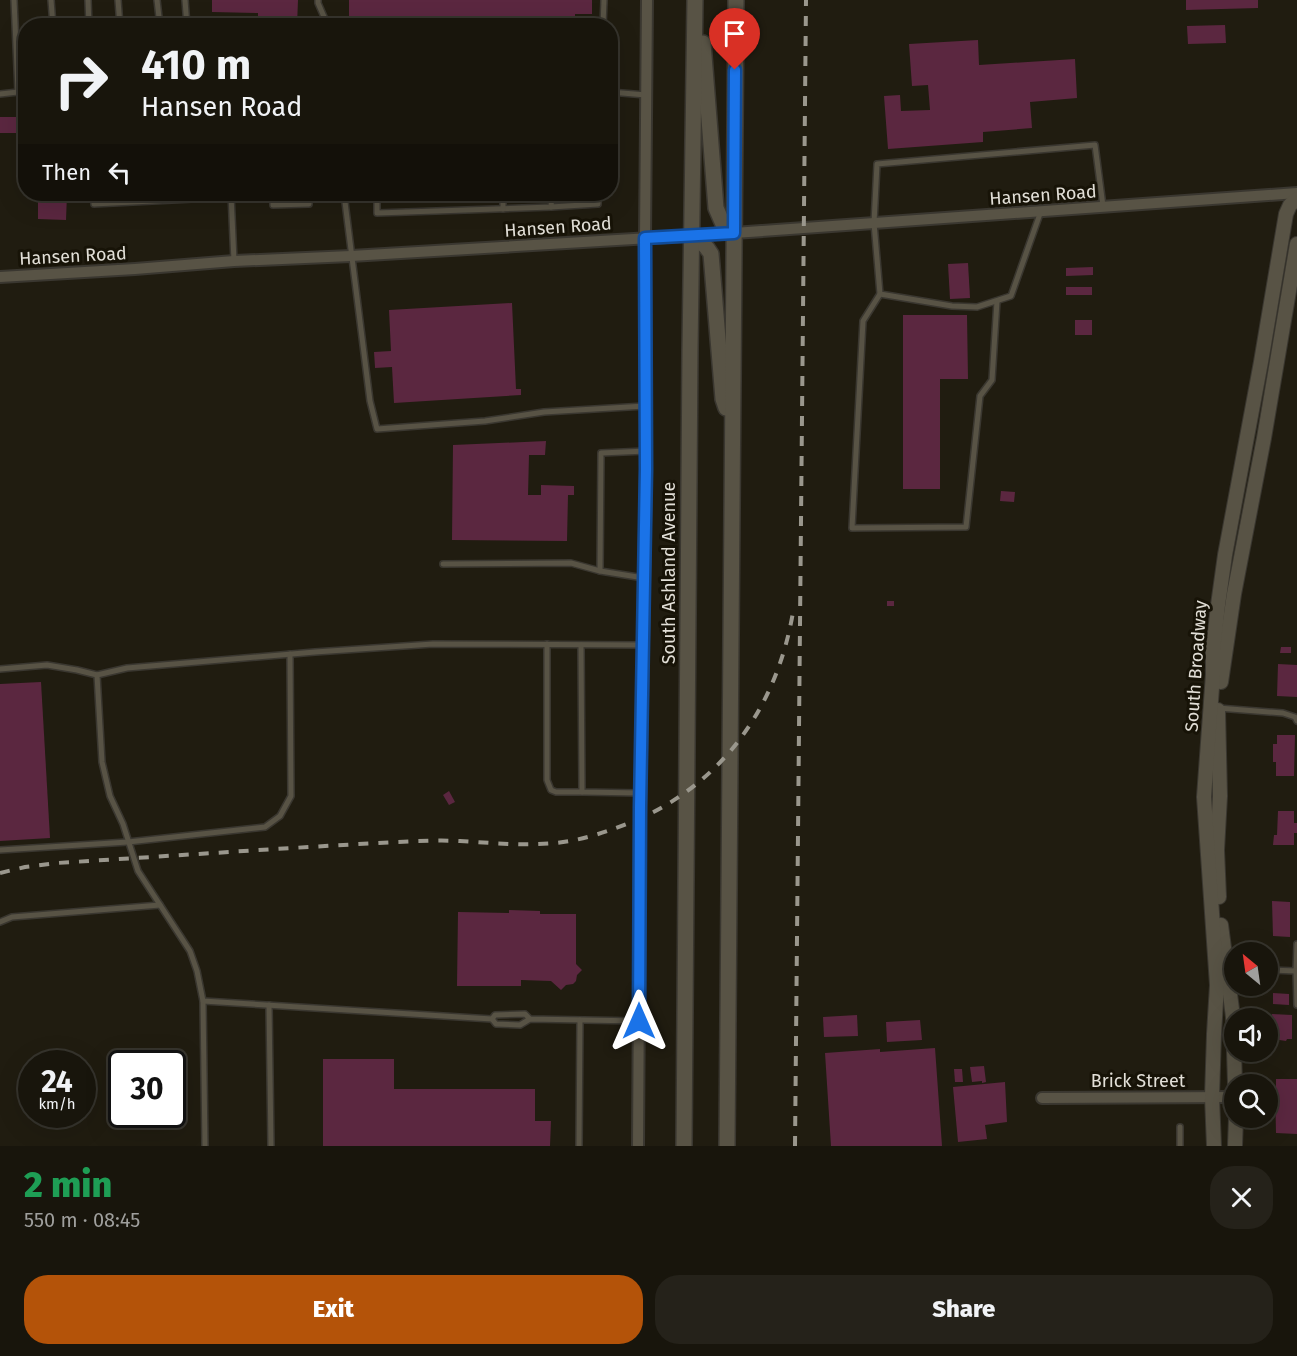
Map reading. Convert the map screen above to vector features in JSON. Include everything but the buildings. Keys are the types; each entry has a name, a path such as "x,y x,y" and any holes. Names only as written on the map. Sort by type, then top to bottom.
{"main road":[{"path":"696,0 704,53 716,208 723,224 734,233"},
{"name":"South Ashland Avenue","path":"684,1146 691,235 696,0"},
{"path":"727,1146 736,0"},
{"path":"691,235 701,241 711,254 723,399 732,429"}],"street":[{"path":"638,1146 640,793 646,451 647,0"},
{"name":"Hansen Road","path":"0,277 234,261 734,233 1297,193"},
{"name":"South Broadway","path":"1214,708 1216,622 1225,555 1262,362 1286,214 1290,205 1297,199"},
{"name":"South Broadway","path":"1224,953 1204,797 1214,708 1297,244"},
{"name":"South Broadway","path":"1214,1146 1212,1097 1214,1034 1216,1005 1224,976"},
{"name":"South Broadway","path":"1230,996 1235,1074"},
{"name":"Brick Street","path":"1042,1098 1224,1097"},
{"path":"1235,1146 1236,1128"}],"lane":[{"path":"0,94 18,92 14,0"},
{"path":"51,0 52,18"},
{"path":"87,0 88,18"},
{"path":"118,0 119,18"},
{"path":"158,0 159,18"},
{"path":"185,0 186,18"},
{"path":"318,0 325,18"},
{"path":"603,18 604,0"},
{"path":"618,93 646,95"},
{"path":"997,301 992,380 980,396 966,526 852,528 862,321 880,294 874,223 877,164 1095,145 1104,207"},
{"path":"94,201 94,204 140,201"},
{"path":"231,201 234,261"},
{"path":"273,201 273,205 309,204 309,201"},
{"path":"345,201 369,400 376,429 484,421 544,412 646,406"},
{"path":"377,201 377,213 551,207 598,204 598,201"},
{"path":"503,201 503,209"},
{"path":"551,201 551,207"},
{"path":"880,294 952,306 978,307 1011,296 1041,211"},
{"path":"600,571 601,453 646,451"},
{"path":"443,564 571,563 600,571 644,578"},
{"path":"0,669 46,665 97,675 127,668 433,644 643,645"},
{"path":"547,644 548,780 551,790 556,792 640,793"},
{"path":"581,645 582,792"},
{"path":"0,850 128,842 265,827 280,816 291,796 290,654"},
{"path":"97,675 102,762 110,796 123,824 138,871 190,951 203,1001 205,1146"},
{"path":"1214,708 1283,713 1295,717 1297,721"},
{"path":"0,922 12,917 160,905"},
{"path":"1297,944 1297,1005"},
{"path":"1278,970 1296,970"},
{"path":"203,1001 492,1019 496,1024 520,1025 530,1019 639,1021"},
{"path":"269,1005 272,1146"},
{"path":"492,1019 495,1015 508,1014 525,1014 530,1019"},
{"path":"579,1146 580,1020"},
{"path":"1180,1127 1180,1146"}],"railway":[{"path":"795,1146 806,0"},
{"path":"0,873 57,863 397,842 543,844 571,841 601,833 651,813 683,794 711,771 735,745 756,716 772,684 785,649 793,612"}],"route":[{"path":"639,1021 646,469 645,238 734,233 735,70"}]}
